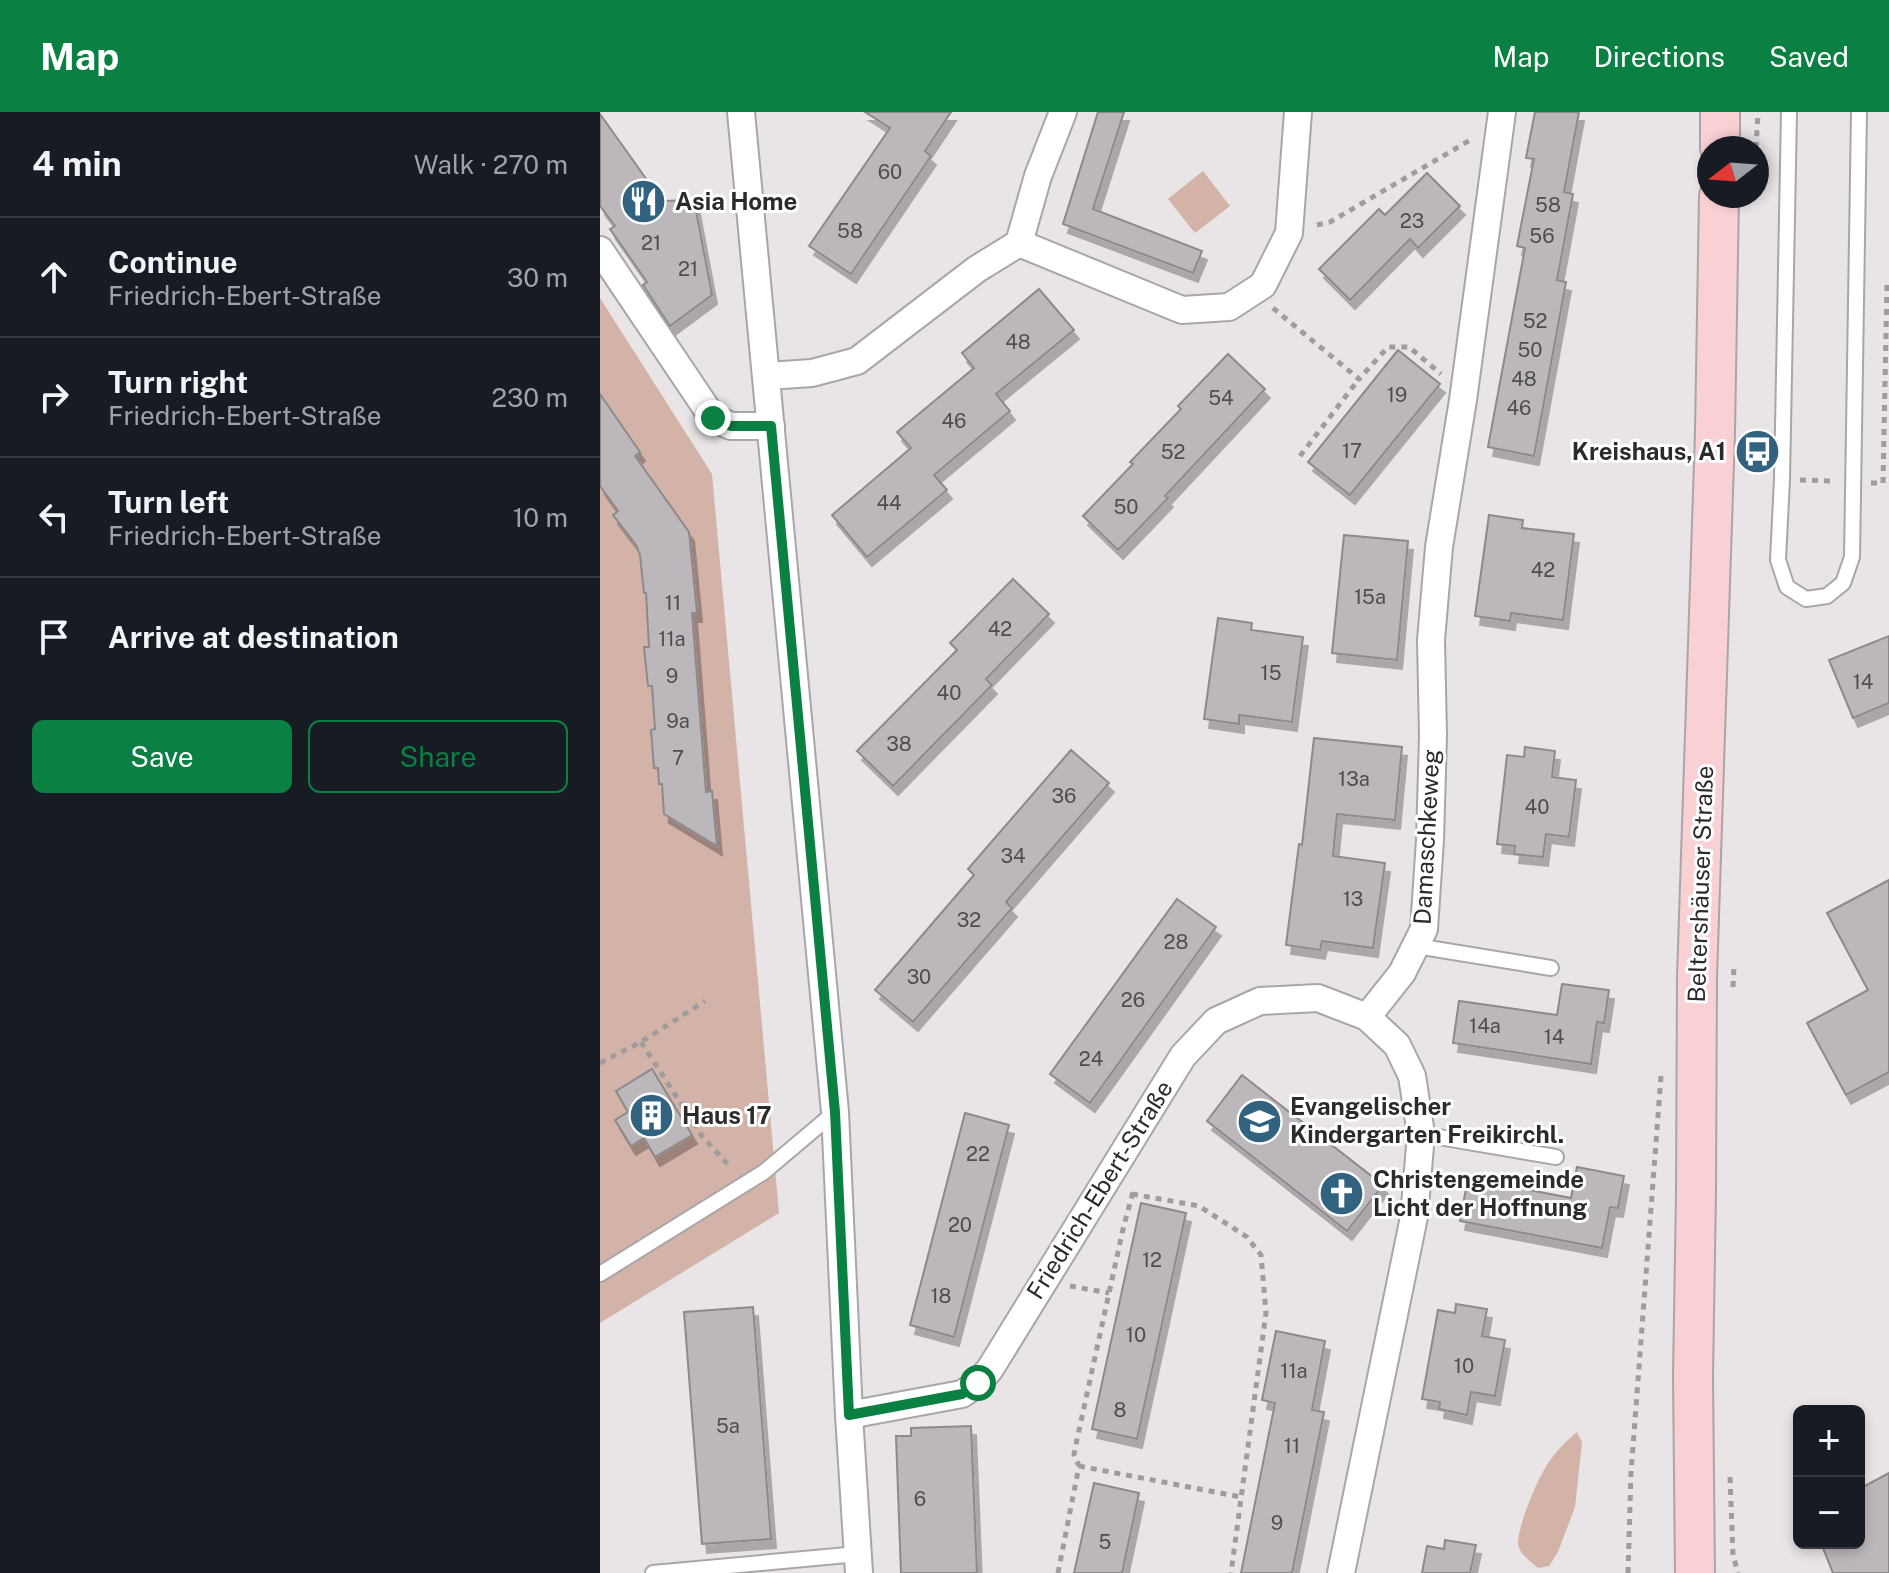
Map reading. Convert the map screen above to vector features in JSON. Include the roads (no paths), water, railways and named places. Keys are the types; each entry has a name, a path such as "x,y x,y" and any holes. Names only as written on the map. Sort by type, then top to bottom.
{"main road":[{"path":"1720,112 1720,136"},
{"name":"Beltershäuser Straße","path":"1695,1573 1693,1376 1697,977 1714,494 1719,208"}],"street":[{"path":"741,112 835,1112 858,1563"},
{"path":"767,376 812,373 857,361 977,269 1019,243 1038,176 1063,112"},
{"path":"1019,243 1182,310 1229,307 1263,285 1289,233 1298,112"},
{"name":"Damaschkeweg","path":"1367,1017 1402,973 1424,929 1433,736 1431,640 1439,547 1463,400 1502,117"},
{"path":"600,250 713,418 731,426 771,426"},
{"name":"Friedrich-Ebert-Straße","path":"849,1415 962,1394 978,1383 990,1369 1183,1056 1216,1021 1260,1001 1318,998 1367,1017"},
{"path":"1341,1573 1414,1217 1421,1134 1412,1076 1397,1045 1367,1017"}],"lane":[{"path":"1789,112 1778,560 1787,587 1806,599 1827,596 1843,583 1852,557 1859,112"},
{"path":"1416,946 1551,968"},
{"path":"600,1274 764,1172 835,1112"},
{"path":"1421,1134 1556,1157"},
{"path":"653,1573 858,1563"}],"place":[{"name":"Asia Home","path":"644,202"},
{"name":"Kreishaus, A1","path":"1757,452"},
{"name":"Haus 17","path":"651,1116"},
{"name":"Evangelischer Kindergarten Freikirchl.","path":"1259,1121"},
{"name":"Christengemeinde Licht der Hoffnung","path":"1342,1194"}]}
